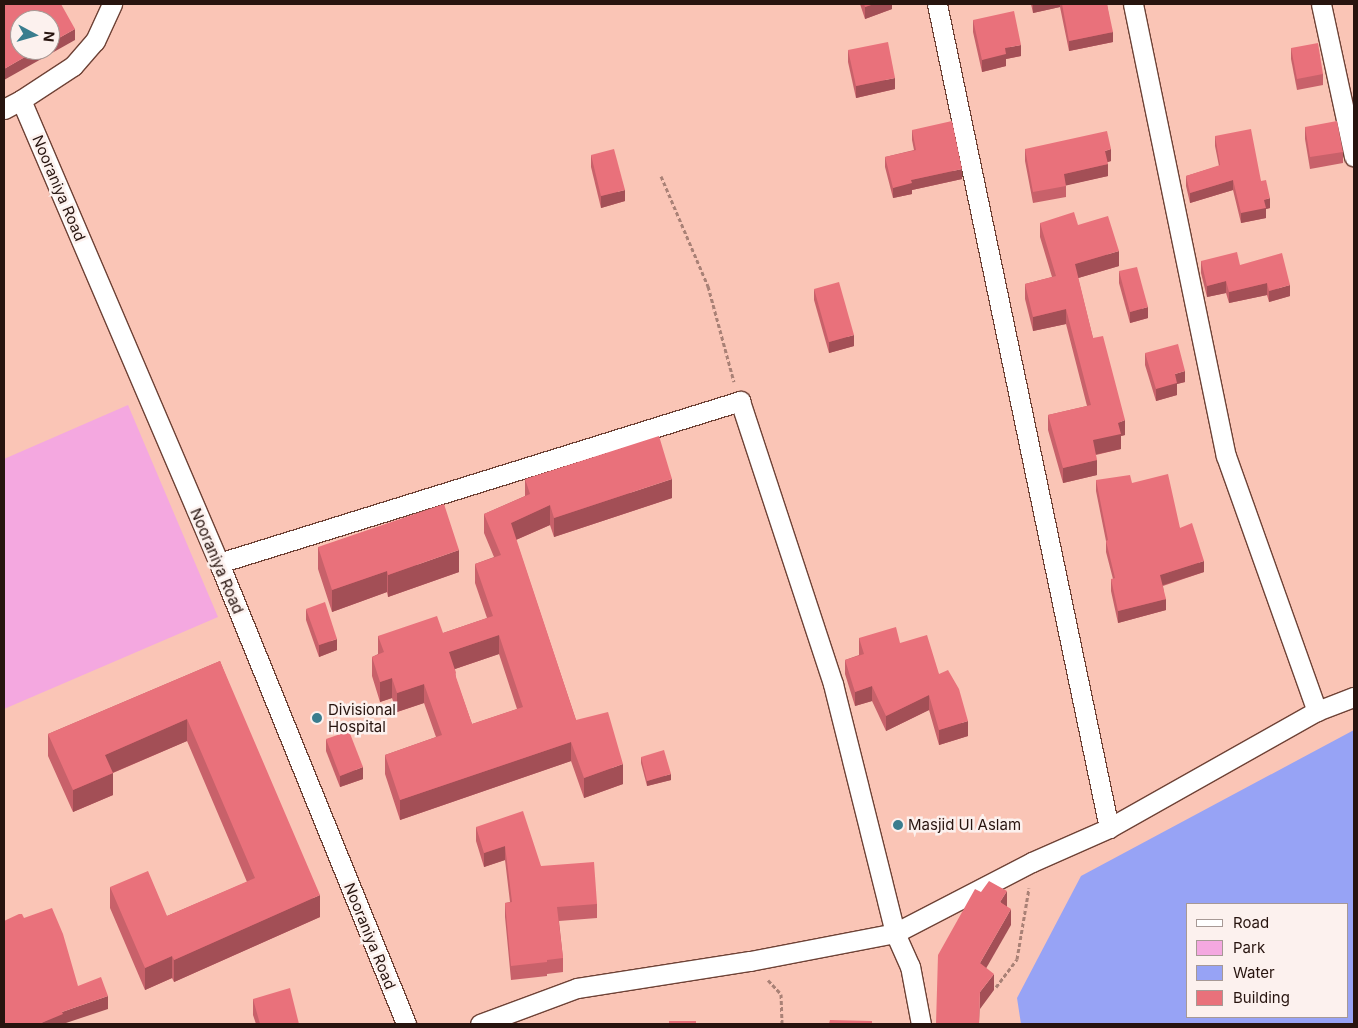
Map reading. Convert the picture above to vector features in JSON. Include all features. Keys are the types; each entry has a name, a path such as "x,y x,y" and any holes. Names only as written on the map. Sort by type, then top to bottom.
{"street":[{"path":"4,108 21,100 73,66 95,41 112,4"},
{"path":"937,4 1108,828"},
{"path":"1133,4 1226,456 1317,711"},
{"path":"1321,4 1354,156"},
{"name":"Nooraniya Road","path":"21,100 219,563 406,1024"},
{"path":"219,563 740,401 833,684 895,933 910,966 921,1024"},
{"path":"480,1024 577,988 750,961 895,933 1032,862 1108,828 1317,711 1354,698"}],"path":[{"path":"661,176 708,286 740,401"},
{"path":"996,987 1017,959 1032,862"},
{"path":"750,961 781,994 782,1024"}],"green space":[{"path":"128,405 218,617 4,709 4,459"}],"water":[{"path":"1354,730 1354,1024 1021,1024 1017,998 1081,876"}],"building":[{"path":"4,4 61,4 75,29 60,37 60,10 10,10 10,60 20,60 4,69"},
{"path":"1062,4 1107,4 1113,32 1069,41"},
{"path":"1014,11 1021,45 1005,48 1006,54 982,60 973,20"},
{"path":"888,42 895,78 856,86 848,50"},
{"path":"1318,43 1323,74 1297,79 1291,48"},
{"path":"952,121 962,169 911,180 912,183 893,188 885,157 916,150 912,130"},
{"path":"1337,121 1343,152 1310,157 1305,127"},
{"path":"1251,129 1261,181 1266,180 1270,198 1264,200 1266,208 1241,213 1233,180 1190,193 1186,176 1220,165 1215,136"},
{"path":"1107,131 1111,149 1105,151 1108,164 1064,174 1066,186 1033,192 1025,149"},
{"path":"614,149 625,190 601,196 591,155"},
{"path":"1074,212 1078,225 1108,216 1119,251 1075,264 1093,338 1103,336 1125,420 1118,423 1121,434 1093,440 1097,460 1063,468 1048,415 1091,405 1066,309 1033,317 1025,284 1056,276 1040,223"},
{"path":"1237,252 1240,265 1282,253 1290,285 1269,291 1267,283 1229,292 1226,281 1207,286 1201,261"},
{"path":"1137,267 1148,307 1130,312 1119,271"},
{"path":"839,282 854,335 829,342 814,289"},
{"path":"1178,344 1185,371 1175,374 1177,383 1156,389 1145,353"},
{"path":"659,436 672,479 554,518 550,505 511,523 576,720 608,712 623,764 584,778 571,742 400,800 385,755 442,735 424,684 397,693 392,678 380,682 372,657 384,652 378,636 437,616 443,633 493,616 475,564 501,555 484,514 530,494 525,479","holes":["499,635 523,707 472,724 449,652"]},
{"path":"1168,474 1180,528 1192,523 1204,561 1160,575 1166,599 1118,611 1111,579 1115,578 1106,541 1108,540 1096,480 1130,475 1132,483"},
{"path":"444,504 459,550 388,575 387,571 332,590 318,547"},
{"path":"325,602 337,639 319,645 306,609"},
{"path":"896,627 900,643 927,635 939,674 948,670 959,689 968,721 939,730 929,695 886,716 872,686 855,692 845,660 864,654 859,638"},
{"path":"220,661 320,895 174,960 172,956 145,968 110,887 148,871 167,916 255,878 187,719 105,755 113,773 73,790 48,734"},
{"path":"349,731 363,767 340,776 326,739"},
{"path":"664,750 671,774 647,781 641,757"},
{"path":"523,811 541,866 594,862 597,904 557,907 563,958 547,960 547,962 511,966 505,903 512,902 505,846 484,853 476,827"},
{"path":"989,881 1007,891 1000,902 1011,909 980,963 994,974 980,992 979,1024 936,1024 938,955 975,889 981,892"},
{"path":"52,908 63,934 78,986 101,977 108,996 62,1012 63,1014 39,1024 4,1024 4,921 19,914 22,914 24,918"},
{"path":"290,988 299,1024 260,1024 253,999"},
{"path":"830,1020 872,1021 872,1024 829,1024"},
{"path":"669,1021 696,1021 696,1024 669,1024"}],"place":[{"name":"Divisional Hospital","path":"317,718"},
{"name":"Masjid Ul Aslam","path":"898,825"}]}
